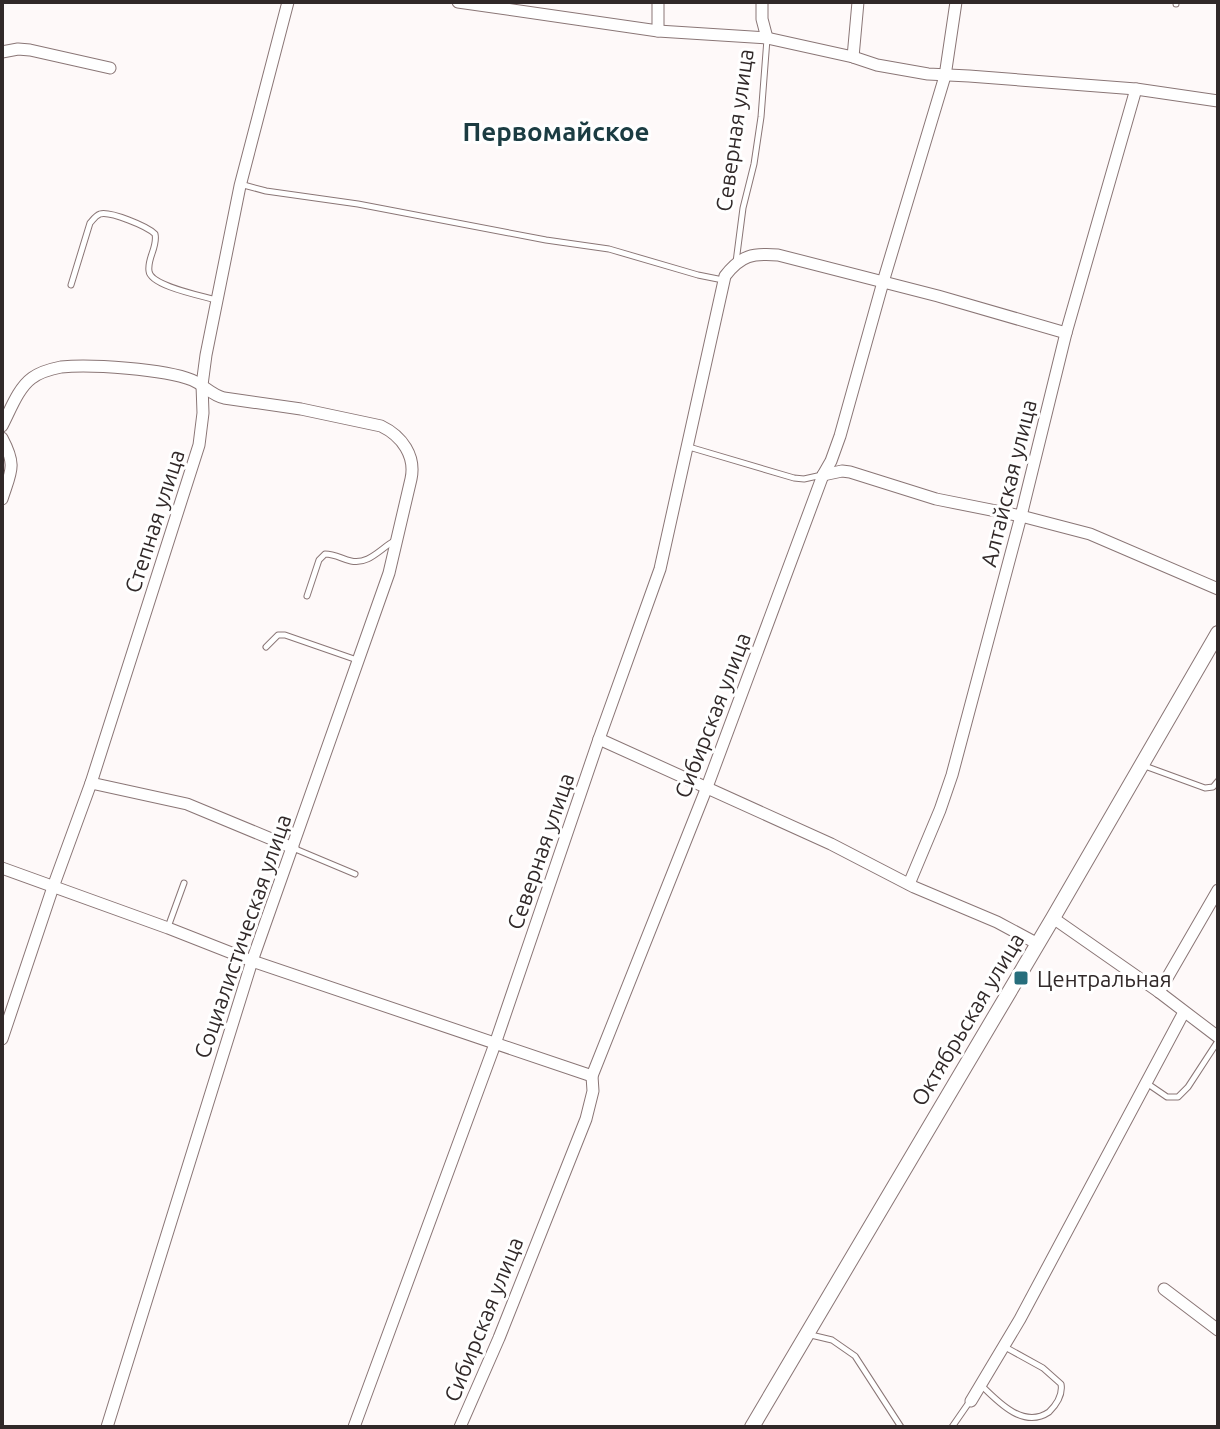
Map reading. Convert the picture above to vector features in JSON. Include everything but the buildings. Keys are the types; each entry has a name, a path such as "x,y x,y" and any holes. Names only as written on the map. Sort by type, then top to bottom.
{"street":[{"name":"Степная улица","path":"2,1039 91,783 199,445 202,385 240,184 288,2"},
{"path":"461,2 658,31 767,38 901,70 945,76 1136,89 1218,101"},
{"path":"658,2 658,31"},
{"name":"Северная улица","path":"762,2 767,38"},
{"path":"853,57 858,2"},
{"name":"Сибирская улица","path":"460,1427 586,1119 593,1091 592,1076 707,787 840,436 945,76 956,2"},
{"path":"2,52 30,50 110,68"},
{"name":"Алтайская улица","path":"909,884 952,775 1066,333 1136,89"},
{"path":"725,278 740,260 756,254 778,255 1066,333"},
{"name":"Северная улица","path":"354,1427 495,1044 660,569 725,278"},
{"path":"2,426 26,383 51,369 126,369 179,376 202,385"},
{"name":"Социалистическая улица","path":"107,1427 252,961 377,609 398,539 412,473 411,458 401,442 381,426 301,409 224,398 202,385"},
{"path":"2,438 12,457 12,464 2,499"},
{"path":"823,475 850,472 936,499 1090,534 1218,589"},
{"name":"Октябрьская улица","path":"752,1427 1217,636"},
{"path":"599,739 831,844 1038,944"},
{"path":"91,783 187,804 293,848"},
{"path":"2,868 252,961 592,1076"},
{"path":"1159,992 1218,890"},
{"path":"1053,918 1159,992 1218,1039"},
{"path":"971,1401 1004,1347 1184,1012"},
{"path":"1164,1289 1218,1330"}],"lane":[{"name":"Северная улица","path":"736,263 761,117 767,38"},
{"path":"240,184 609,249 698,275 725,278"},
{"path":"71,285 90,223 96,216 105,214 146,226 155,234 156,243 149,269 151,277 165,285 217,300"},
{"path":"688,446 794,478 823,475"},
{"path":"307,596 319,560 325,554 354,562 364,561 398,539"},
{"path":"266,647 278,635 285,635 358,661"},
{"path":"1142,765 1205,788 1213,787 1218,781"},
{"path":"293,848 355,874"},
{"path":"168,928 184,883"},
{"path":"1146,1083 1167,1097 1178,1097 1188,1087 1218,1039"},
{"path":"807,1334 832,1340 855,1356 901,1427"},
{"path":"981,1384 1013,1415 1030,1423 1046,1416 1060,1399 1063,1389 1055,1376 1004,1347"},
{"path":"952,1427 971,1401"}],"place":[{"name":"Центральная","path":"1021,978"}],"district":[{"name":"Первомайское","path":"556,131"}]}
